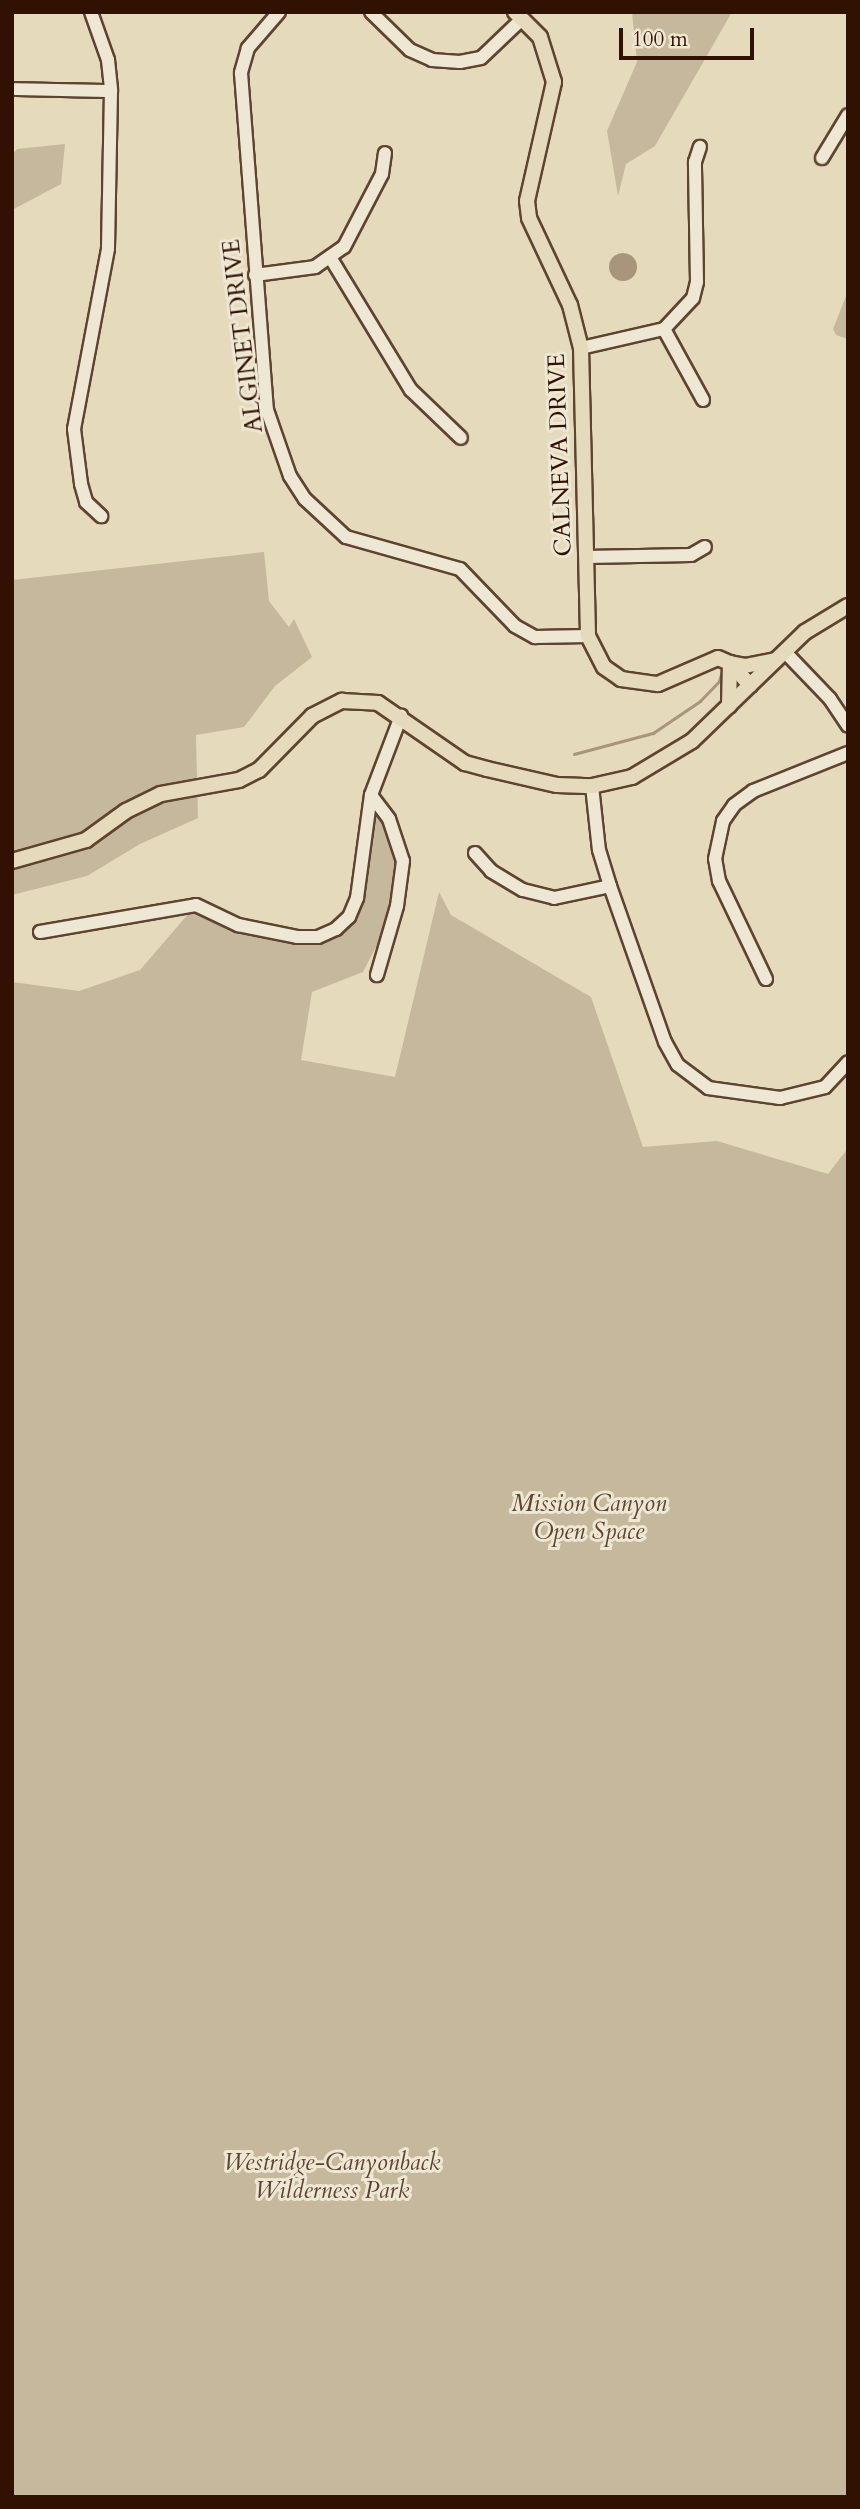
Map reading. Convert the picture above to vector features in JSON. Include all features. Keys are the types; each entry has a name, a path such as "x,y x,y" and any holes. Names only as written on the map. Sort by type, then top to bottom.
{"main road":[{"name":"CALNEVA DRIVE","path":"519,15 550,57 554,82 529,187 529,218 570,305 581,348 588,636 604,667 638,684 658,684 708,660 745,666 780,656"},
{"path":"12,861 86,840 126,811 161,794 239,779 259,770 326,706 361,701 401,716 465,763 557,785 593,786 632,777 673,756 805,632 848,606"},
{"path":"730,663 750,685"},
{"path":"729,706 730,663"}],"street":[{"path":"92,12 108,60 111,91 108,249 74,429 86,502 101,516"},
{"name":"ALGINET DRIVE","path":"279,12 248,48 241,73 255,275 268,410 277,443 305,499 331,527 361,544 460,569 515,626 535,637 588,636"},
{"path":"371,12 410,50 432,60 460,62 481,58 519,15"},
{"path":"12,89 111,91"},
{"path":"822,158 848,115"},
{"path":"581,348 664,329 692,298 697,282 695,193 700,147"},
{"path":"255,275 299,271 330,257 355,231 382,174 385,153"},
{"path":"330,257 411,390 461,438"},
{"path":"664,329 703,400"},
{"path":"586,557 691,555 705,547"},
{"path":"780,656 830,699 848,726"},
{"path":"40,932 196,905 238,925 297,937 318,937 336,929 349,917 357,898 371,795 401,716"},
{"path":"766,979 719,881 715,859 723,821 734,805 753,791 848,753"},
{"path":"593,786 599,850 610,886 665,1042 691,1079 737,1094 780,1098 825,1087 848,1062"},
{"path":"371,795 389,819 403,860 397,906 377,975"},
{"path":"475,853 491,871 523,890 544,895 582,895 610,886"}],"green space":[{"path":"632,12 732,12 655,146 626,164 618,196 607,131 637,62"},
{"path":"65,144 61,184 12,210 12,155 17,149"},
{"path":"848,291 848,339 836,335 833,329"},
{"path":"264,552 269,601 289,627 294,619 312,657 275,686 244,727 196,735 198,818 140,844 87,876 12,895 12,580"},
{"path":"371,795 403,861 397,906 363,972 312,992 301,1060 395,1077 439,892 451,915 591,997 643,1147 717,1141 828,1174 848,1148 848,2497 12,2497 12,982 79,991 140,970 196,905 238,925 318,937 349,917"}],"shaded area":[{"path":"623,253 633,257 637,267 633,277 623,281 613,277 609,267 613,257"}],"waterway":[{"path":"574,754 653,733 700,701 719,681 723,669"}],"park label":[{"name":"Mission Canyon Open Space","path":"589,1518"},
{"name":"Westridge-Canyonback Wilderness Park","path":"332,2177"}]}
